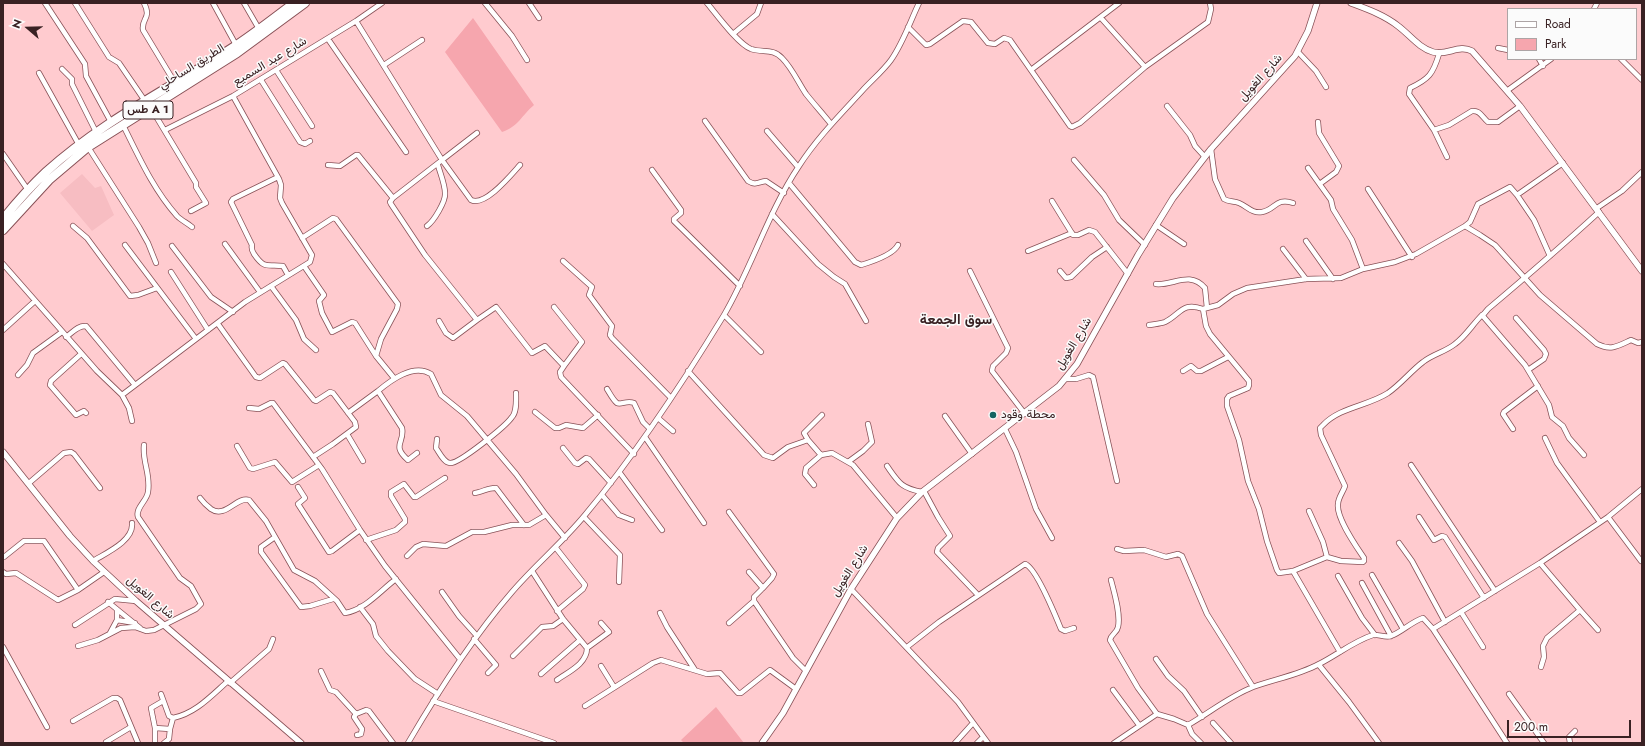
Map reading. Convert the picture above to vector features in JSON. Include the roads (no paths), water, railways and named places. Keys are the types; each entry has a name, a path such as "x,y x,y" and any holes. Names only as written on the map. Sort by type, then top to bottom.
{"highway":[{"name":"الطريق الساحلي","path":"3,219 46,172 96,132 236,45 294,3"},
{"name":"الطريق الساحلي","path":"3,230 49,180 88,147 238,53 304,3"}],"street":[{"path":"45,3 85,64 86,76 111,122"},
{"path":"75,3 109,57 119,63 145,101"},
{"path":"144,3 148,13 142,24 143,30 175,83"},
{"path":"213,3 236,45"},
{"path":"244,3 259,29"},
{"name":"شارع عبد السميع","path":"165,130 233,96 261,80 328,39 382,3"},
{"path":"485,3 512,36 527,60"},
{"path":"529,3 539,18"},
{"path":"708,3 721,22 750,48 760,52 768,50 776,53 783,59 806,94 831,124"},
{"path":"733,34 757,14 761,3"},
{"path":"408,743 433,701 476,637 512,592 556,548 584,517 634,454 724,315 740,286 772,214 798,167 831,124 890,61 919,3"},
{"path":"1031,70 1119,3"},
{"path":"908,27 926,44 930,44 963,21 967,20 971,22 988,43 995,44 1004,38 1010,40 1072,127 1080,123 1145,68 1208,22 1211,9 1210,3"},
{"name":"شارع الغويل","path":"763,742 783,713 851,589 897,518 923,492 1024,414 1066,379 1077,364 1173,198 1211,149 1288,65 1298,52 1308,31 1317,3"},
{"path":"1351,3 1386,18 1399,26 1426,50 1439,54 1462,48 1472,51 1508,90 1642,270"},
{"path":"1101,18 1145,68"},
{"path":"356,21 442,160 471,200 476,202 500,187 520,165"},
{"path":"328,39 406,152"},
{"path":"384,65 422,40"},
{"path":"1498,48 1507,50"},
{"path":"1298,52 1316,70 1326,87"},
{"path":"1439,54 1434,68 1428,78 1410,88 1409,94 1434,130 1447,157"},
{"path":"1540,60 1543,66"},
{"path":"1508,90 1550,60"},
{"path":"1621,60 1642,80"},
{"path":"62,70 72,79 72,84 96,132"},
{"path":"276,70 312,126"},
{"path":"39,73 79,145"},
{"path":"261,80 300,142 305,144 310,141"},
{"path":"122,395 196,338 218,324 260,292 310,262 312,257 280,200 281,185 278,177 233,96"},
{"path":"1167,106 1190,135 1195,146 1205,157"},
{"path":"1434,130 1449,124 1472,110 1480,112 1488,122 1498,122 1520,106"},
{"path":"151,108 196,183 196,187 206,203 191,211"},
{"path":"705,121 748,181 753,184 757,184 766,181 784,193"},
{"path":"1318,122 1319,132 1339,166 1336,172 1320,183"},
{"path":"123,125 148,176 162,197 178,217 192,227"},
{"path":"767,131 798,167"},
{"path":"477,133 392,198 390,203 416,242 477,320"},
{"path":"88,147 142,232 156,263"},
{"path":"1211,149 1215,179 1224,199 1238,202 1251,211 1256,212 1262,212 1282,201 1293,203"},
{"path":"3,154 28,190"},
{"path":"328,165 340,166 358,155 392,198"},
{"path":"1074,160 1104,194 1119,220 1145,245"},
{"path":"1517,195 1563,163"},
{"path":"427,226 432,222 446,194 438,164"},
{"path":"1308,168 1331,200 1333,209 1352,240 1363,269"},
{"path":"652,170 681,210 681,213 674,219 674,221 740,286"},
{"path":"1156,284 1186,279 1198,282 1205,288 1206,326 1210,334 1249,381 1248,388 1229,396 1226,401 1243,451 1248,481 1259,509 1266,541 1277,570 1282,573 1293,571 1327,557 1349,562 1363,562 1364,558 1345,526 1339,510 1338,502 1345,486 1321,435 1320,428 1326,421 1353,407 1372,401 1389,392 1424,361 1454,344 1467,333 1488,309 1550,256 1598,210 1622,191 1642,172"},
{"path":"278,177 233,199 231,202 252,245 251,250 260,263 270,267 283,266 288,275"},
{"path":"789,183 855,262 861,265 867,263 891,252 896,249 898,245"},
{"path":"1149,326 1166,322 1176,313 1186,308 1205,309 1218,305 1233,294 1247,288 1306,279 1341,278 1363,269 1412,256 1465,226 1470,222 1476,207 1480,202 1510,187 1534,220 1550,256"},
{"path":"1368,189 1412,256"},
{"path":"1052,200 1072,233 1076,236 1089,230 1093,231 1128,274"},
{"path":"772,214 818,264 845,284 866,321"},
{"path":"302,238 333,218 336,219 398,304 397,309 378,345 376,356"},
{"path":"1156,225 1184,244"},
{"path":"73,226 87,238 130,296 138,295 157,288"},
{"path":"1465,226 1480,234 1495,246 1524,279 1553,307 1597,344 1606,348 1614,347 1631,340 1638,343 1642,342"},
{"path":"1028,251 1072,233"},
{"path":"1306,241 1332,279"},
{"path":"225,244 260,292"},
{"path":"125,245 196,338"},
{"path":"172,246 211,297 233,312"},
{"path":"1060,271 1066,278 1071,277 1087,262 1107,247"},
{"path":"1283,249 1306,279"},
{"path":"563,261 592,287 589,295 612,326 610,335 612,338 671,398"},
{"path":"3,264 81,354 122,395 129,408 132,420"},
{"path":"304,266 324,295 318,301 322,313 332,332 354,322 376,356 394,378"},
{"path":"970,271 1008,348 1006,353 993,366 992,371 1024,414"},
{"path":"171,272 208,330"},
{"path":"271,286 296,320 304,339 316,350"},
{"path":"3,330 35,301"},
{"path":"439,321 446,333 453,338 496,307 532,353 544,346 564,366"},
{"path":"554,307 582,342 560,372 561,377 634,454"},
{"path":"724,315 761,352"},
{"path":"1482,315 1528,370 1549,405 1552,417 1563,426 1569,438 1584,455"},
{"path":"1516,318 1546,354 1544,359 1528,370"},
{"path":"218,324 256,377 260,378 284,363 314,400 330,392 333,393 348,412 356,425 347,434 313,457"},
{"path":"66,337 78,328 86,326 135,385"},
{"path":"18,375 28,364 33,353 62,332"},
{"path":"81,354 51,381 50,385 76,415 84,411 86,413"},
{"path":"1183,371 1191,366 1197,371 1201,371 1228,357"},
{"path":"348,412 365,402 394,378 410,372 421,371 430,374 441,395 467,416 516,474 565,538"},
{"path":"688,371 764,455 773,458 788,447 808,440"},
{"path":"1066,379 1076,379 1089,375 1093,377 1117,481"},
{"path":"1513,429 1504,416 1504,412 1538,386"},
{"path":"607,388 617,402 628,401 634,403 643,422 650,430"},
{"path":"378,391 402,428 398,447 399,450 408,460 417,453"},
{"path":"437,439 436,448 446,462 456,462 487,440 513,417 516,393"},
{"path":"249,408 259,409 273,403 319,465 366,540 385,566 460,659"},
{"path":"535,412 555,428 566,425 583,428 598,415"},
{"path":"821,455 804,436 805,431 822,415"},
{"path":"945,416 972,454"},
{"path":"658,418 673,431"},
{"path":"848,462 863,452 872,442 868,424"},
{"path":"1005,429 1016,452 1036,509 1052,538"},
{"path":"347,434 364,461"},
{"path":"645,437 704,523"},
{"path":"1544,438 1557,463 1600,522"},
{"path":"78,646 127,627 135,627 149,632 196,609 201,604 191,586 180,578 138,517 138,510 148,494 149,479 143,458 144,445"},
{"path":"237,446 250,468 253,469 275,462 292,482 319,465"},
{"path":"563,448 575,463 578,464 586,458 590,459 611,483"},
{"name":"شارع الغويل","path":"3,452 70,536 104,572 301,743"},
{"path":"29,483 62,454 71,452 100,488"},
{"path":"814,485 805,471 808,466 821,455 832,453 848,462 863,476 897,518"},
{"path":"1411,465 1496,590"},
{"path":"886,466 902,486 907,489 923,492 950,536 938,548 938,552 978,595"},
{"path":"620,473 662,530"},
{"path":"366,540 396,530 406,522 391,496 391,492 405,484 414,497 416,497 445,478"},
{"path":"298,487 305,498 298,504 328,552 332,551 360,530"},
{"path":"475,493 496,488 524,525"},
{"path":"1433,629 1540,563 1608,517 1642,490"},
{"path":"602,495 619,515 632,520"},
{"path":"200,498 212,510 218,511 229,508 244,499 249,500 266,521 294,570 315,581 345,613 360,607 396,579"},
{"path":"1309,511 1327,557"},
{"path":"729,512 774,574 754,597 754,601 729,623"},
{"path":"407,556 416,547 423,544 446,546 472,532 484,532 510,525 529,525 546,515"},
{"path":"584,517 620,555 619,582"},
{"path":"1419,517 1434,540 1442,536 1445,537 1484,598"},
{"path":"1608,517 1641,561"},
{"path":"93,561 118,546 126,539 131,532 132,523"},
{"path":"275,537 261,547 261,552 301,607 333,599"},
{"path":"4,557 24,542 44,541 78,590"},
{"path":"1399,543 1412,561 1445,622"},
{"path":"556,548 585,585 583,589 557,611"},
{"path":"1117,549 1124,552 1144,550 1166,557 1178,554 1182,556 1207,614 1253,687"},
{"path":"1540,563 1598,630"},
{"path":"907,647 939,622 978,595 1023,565 1028,564 1050,601 1061,629 1066,631 1074,628"},
{"path":"532,571 557,611 587,648 587,653 584,660 557,680"},
{"path":"1293,571 1340,652"},
{"path":"3,572 6,574 16,573 56,599 78,590 104,572"},
{"path":"749,572 763,588"},
{"path":"1372,575 1403,629"},
{"path":"1338,576 1362,618 1375,635"},
{"path":"1111,580 1115,596 1118,624 1117,631 1111,636 1110,640 1138,688 1157,714 1188,725 1192,734 1201,743"},
{"path":"1362,583 1391,636"},
{"path":"851,589 958,702 988,743"},
{"path":"442,592 496,665 488,673"},
{"path":"75,625 108,602 118,598 136,601"},
{"path":"754,601 793,658 806,671"},
{"path":"108,602 143,630"},
{"path":"360,607 373,624 376,636 388,651 415,679 438,694"},
{"path":"110,634 117,620 117,610"},
{"path":"1541,666 1544,657 1542,648 1546,638 1580,610"},
{"path":"1461,612 1483,647"},
{"path":"660,613 667,627 695,670"},
{"path":"1188,725 1253,687 1288,677 1319,665 1340,652 1375,635 1384,637 1391,636 1416,620 1422,618 1433,629 1507,743"},
{"path":"513,656 542,627 552,626 563,619"},
{"path":"117,620 135,624"},
{"path":"587,648 609,632 601,623"},
{"path":"173,718 184,716 197,708 269,649 273,639"},
{"path":"542,674 580,640"},
{"path":"3,647 46,727"},
{"path":"1156,658 1168,676 1184,691 1202,717"},
{"path":"585,706 614,687 661,660 710,675 720,673 738,693 741,693 770,670 796,689"},
{"path":"1319,665 1349,702 1379,743"},
{"path":"601,666 614,687"},
{"path":"321,671 330,690 336,692 356,714 354,717 362,729 361,734 357,735"},
{"path":"1113,690 1139,725"},
{"path":"161,694 170,716 173,718"},
{"path":"1509,694 1544,743"},
{"path":"74,721 112,698 116,698 120,700 138,743"},
{"path":"433,701 552,743"},
{"path":"155,743 155,728 151,708 163,702"},
{"path":"356,714 366,710 369,711 393,743"},
{"path":"1114,743 1157,714"},
{"path":"164,743 169,739 173,718"},
{"path":"955,743 973,723"},
{"path":"1213,723 1231,743"},
{"path":"106,742 131,727"},
{"path":"155,728 170,729"},
{"path":"1570,743 1569,737 1575,731"},
{"path":"977,743 983,736"}],"place":[{"name":"محطة وقود","path":"993,415"}],"district":[{"name":"سوق الجمعة","path":"956,321"}]}
